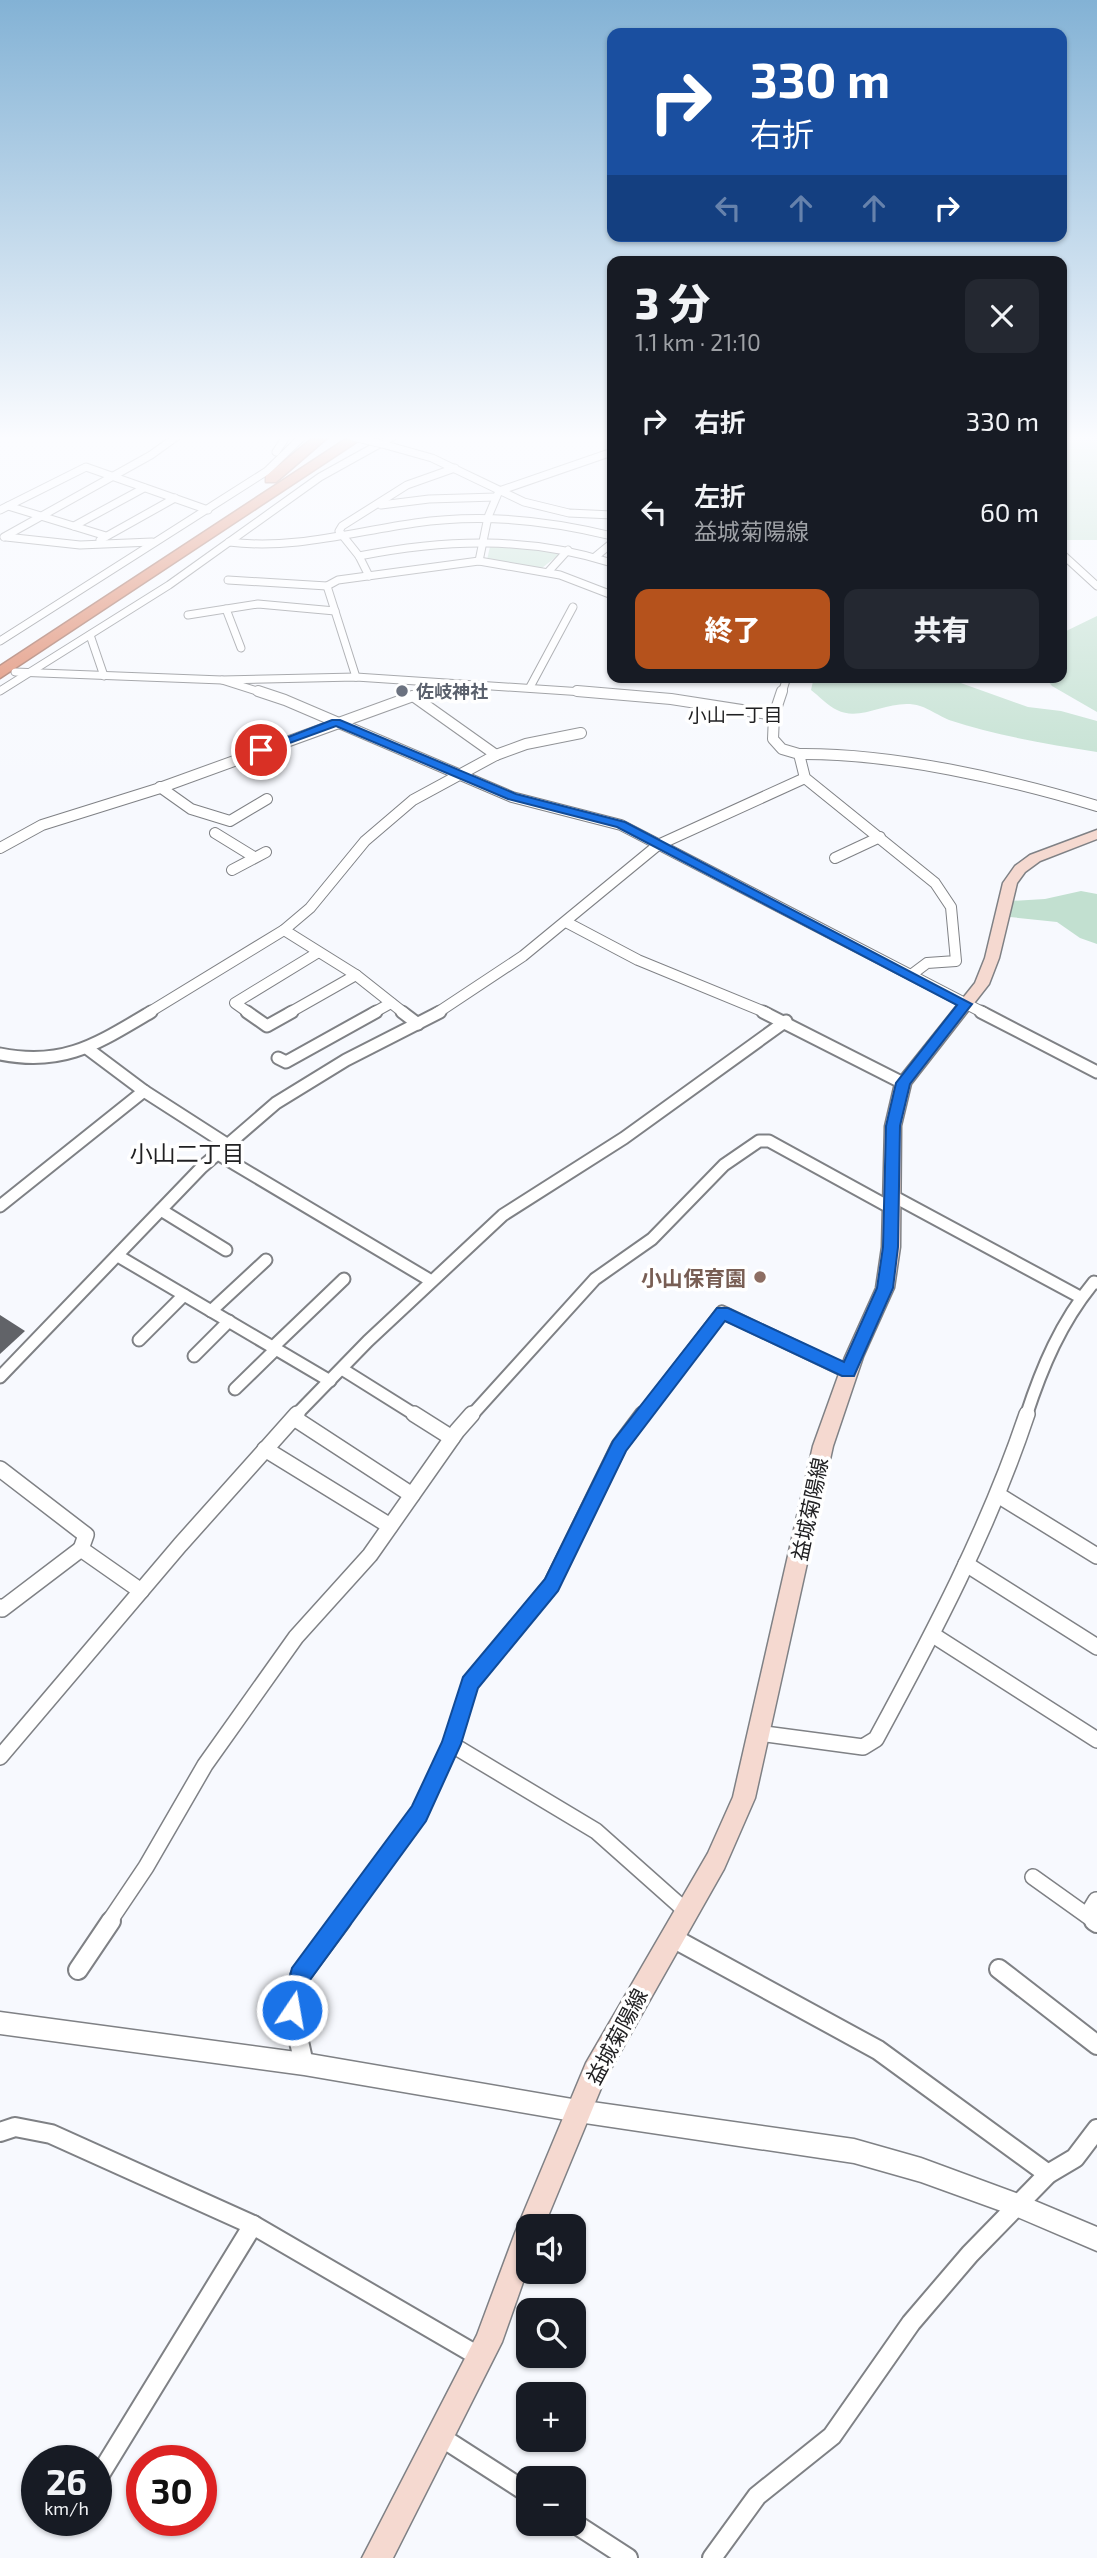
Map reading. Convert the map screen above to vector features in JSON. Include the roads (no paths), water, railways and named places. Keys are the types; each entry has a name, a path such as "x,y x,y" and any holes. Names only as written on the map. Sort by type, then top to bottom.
{"highway":[{"path":"0,661 162,556"},
{"path":"7,673 180,556"}],"main road":[{"name":"益城菊陽線","path":"536,2214 595,2072 716,1861 744,1798 823,1446 848,1372 885,1288 891,1247 893,1126 903,1083 982,984 992,958 1010,883 1020,869 1035,858 1097,834"},
{"path":"377,2558 480,2357 516,2271"}],"street":[{"path":"0,641 132,556"},
{"path":"0,691 169,585 209,556"},
{"path":"359,556 369,576"},
{"path":"479,561 480,556"},
{"path":"548,572 562,556"},
{"path":"595,557 607,561"},
{"path":"1067,559 1097,586"},
{"path":"228,580 327,586 338,580 479,561 548,572 583,582 607,594"},
{"path":"327,586 356,677"},
{"path":"188,615 258,604 335,611"},
{"path":"530,687 573,607"},
{"path":"226,609 241,648"},
{"path":"90,635 104,676"},
{"path":"7,673 222,680 356,677 415,680 671,699 774,715"},
{"path":"222,680 264,692 512,797 621,825 1097,1072"},
{"path":"413,696 415,680"},
{"path":"785,683 774,715 773,738 782,749 799,754 827,753 888,760 1031,788 1097,806"},
{"path":"0,848 42,825 160,787 413,696"},
{"path":"413,696 496,755"},
{"path":"0,1054 15,1060 32,1060 88,1049 285,930 310,908 365,841 413,800 496,755 526,744 581,733"},
{"path":"799,754 805,778 935,883 951,907 956,961 928,963 911,975"},
{"path":"0,1377 161,1210 228,1144 276,1103 346,1060 418,1024 523,956 659,845 805,778"},
{"path":"160,787 191,808 230,821 267,799"},
{"path":"215,833 254,857"},
{"path":"835,858 880,837"},
{"path":"232,870 266,852"},
{"path":"566,922 639,960 786,1021 903,1083"},
{"path":"285,930 317,953 356,975 418,1024"},
{"path":"317,953 235,1003 267,1026 356,975"},
{"path":"286,1063 391,1003"},
{"path":"0,1757 265,1449 428,1279 521,1201 598,1155 786,1021"},
{"path":"88,1049 144,1091 228,1144"},
{"path":"0,1206 144,1091"},
{"path":"78,1970 146,1867 205,1765 296,1637 370,1555 452,1438 595,1279 652,1239 724,1166 747,1148 759,1141 769,1141 1080,1297"},
{"path":"218,1154 428,1279"},
{"path":"161,1210 226,1250"},
{"path":"118,1256 330,1381"},
{"path":"211,1311 267,1259"},
{"path":"235,1389 344,1279"},
{"path":"758,1733 863,1747 876,1739 933,1636 998,1495 1049,1357 1080,1297 1094,1282 1097,1283"},
{"path":"139,1339 184,1295"},
{"path":"304,2064 292,2010 300,1976 419,1814 452,1744 470,1684 551,1585 619,1446 722,1312 848,1372"},
{"path":"194,1356 229,1321"},
{"path":"342,1369 452,1438"},
{"path":"293,1418 412,1495"},
{"path":"265,1449 390,1526"},
{"path":"0,1469 86,1535 80,1549 1,1609"},
{"path":"998,1495 1097,1556"},
{"path":"80,1549 141,1591"},
{"path":"966,1564 1097,1647"},
{"path":"933,1636 1097,1739"},
{"path":"452,1744 596,1831 687,1911"},
{"path":"1033,1877 1092,1919 1096,1900"},
{"path":"671,1937 878,2050 1048,2174"},
{"path":"999,1969 1097,2045"},
{"path":"0,2023 304,2064 578,2111 854,2151 920,2170 1016,2205 1097,2239"},
{"path":"0,2132 15,2127 51,2134 253,2225 480,2357"},
{"path":"712,2558 757,2496 832,2436 911,2323 1016,2205 1048,2174 1075,2158 1097,2129"},
{"path":"112,2455 253,2225"},
{"path":"441,2437 516,2485"},
{"path":"586,2531 628,2558"}],"place":[{"name":"佐岐神社","path":"402,691"},
{"name":"小山保育園","path":"760,1277"}],"district":[{"name":"小山一丁目","path":"735,714"},
{"name":"小山二丁目","path":"187,1153"}]}
